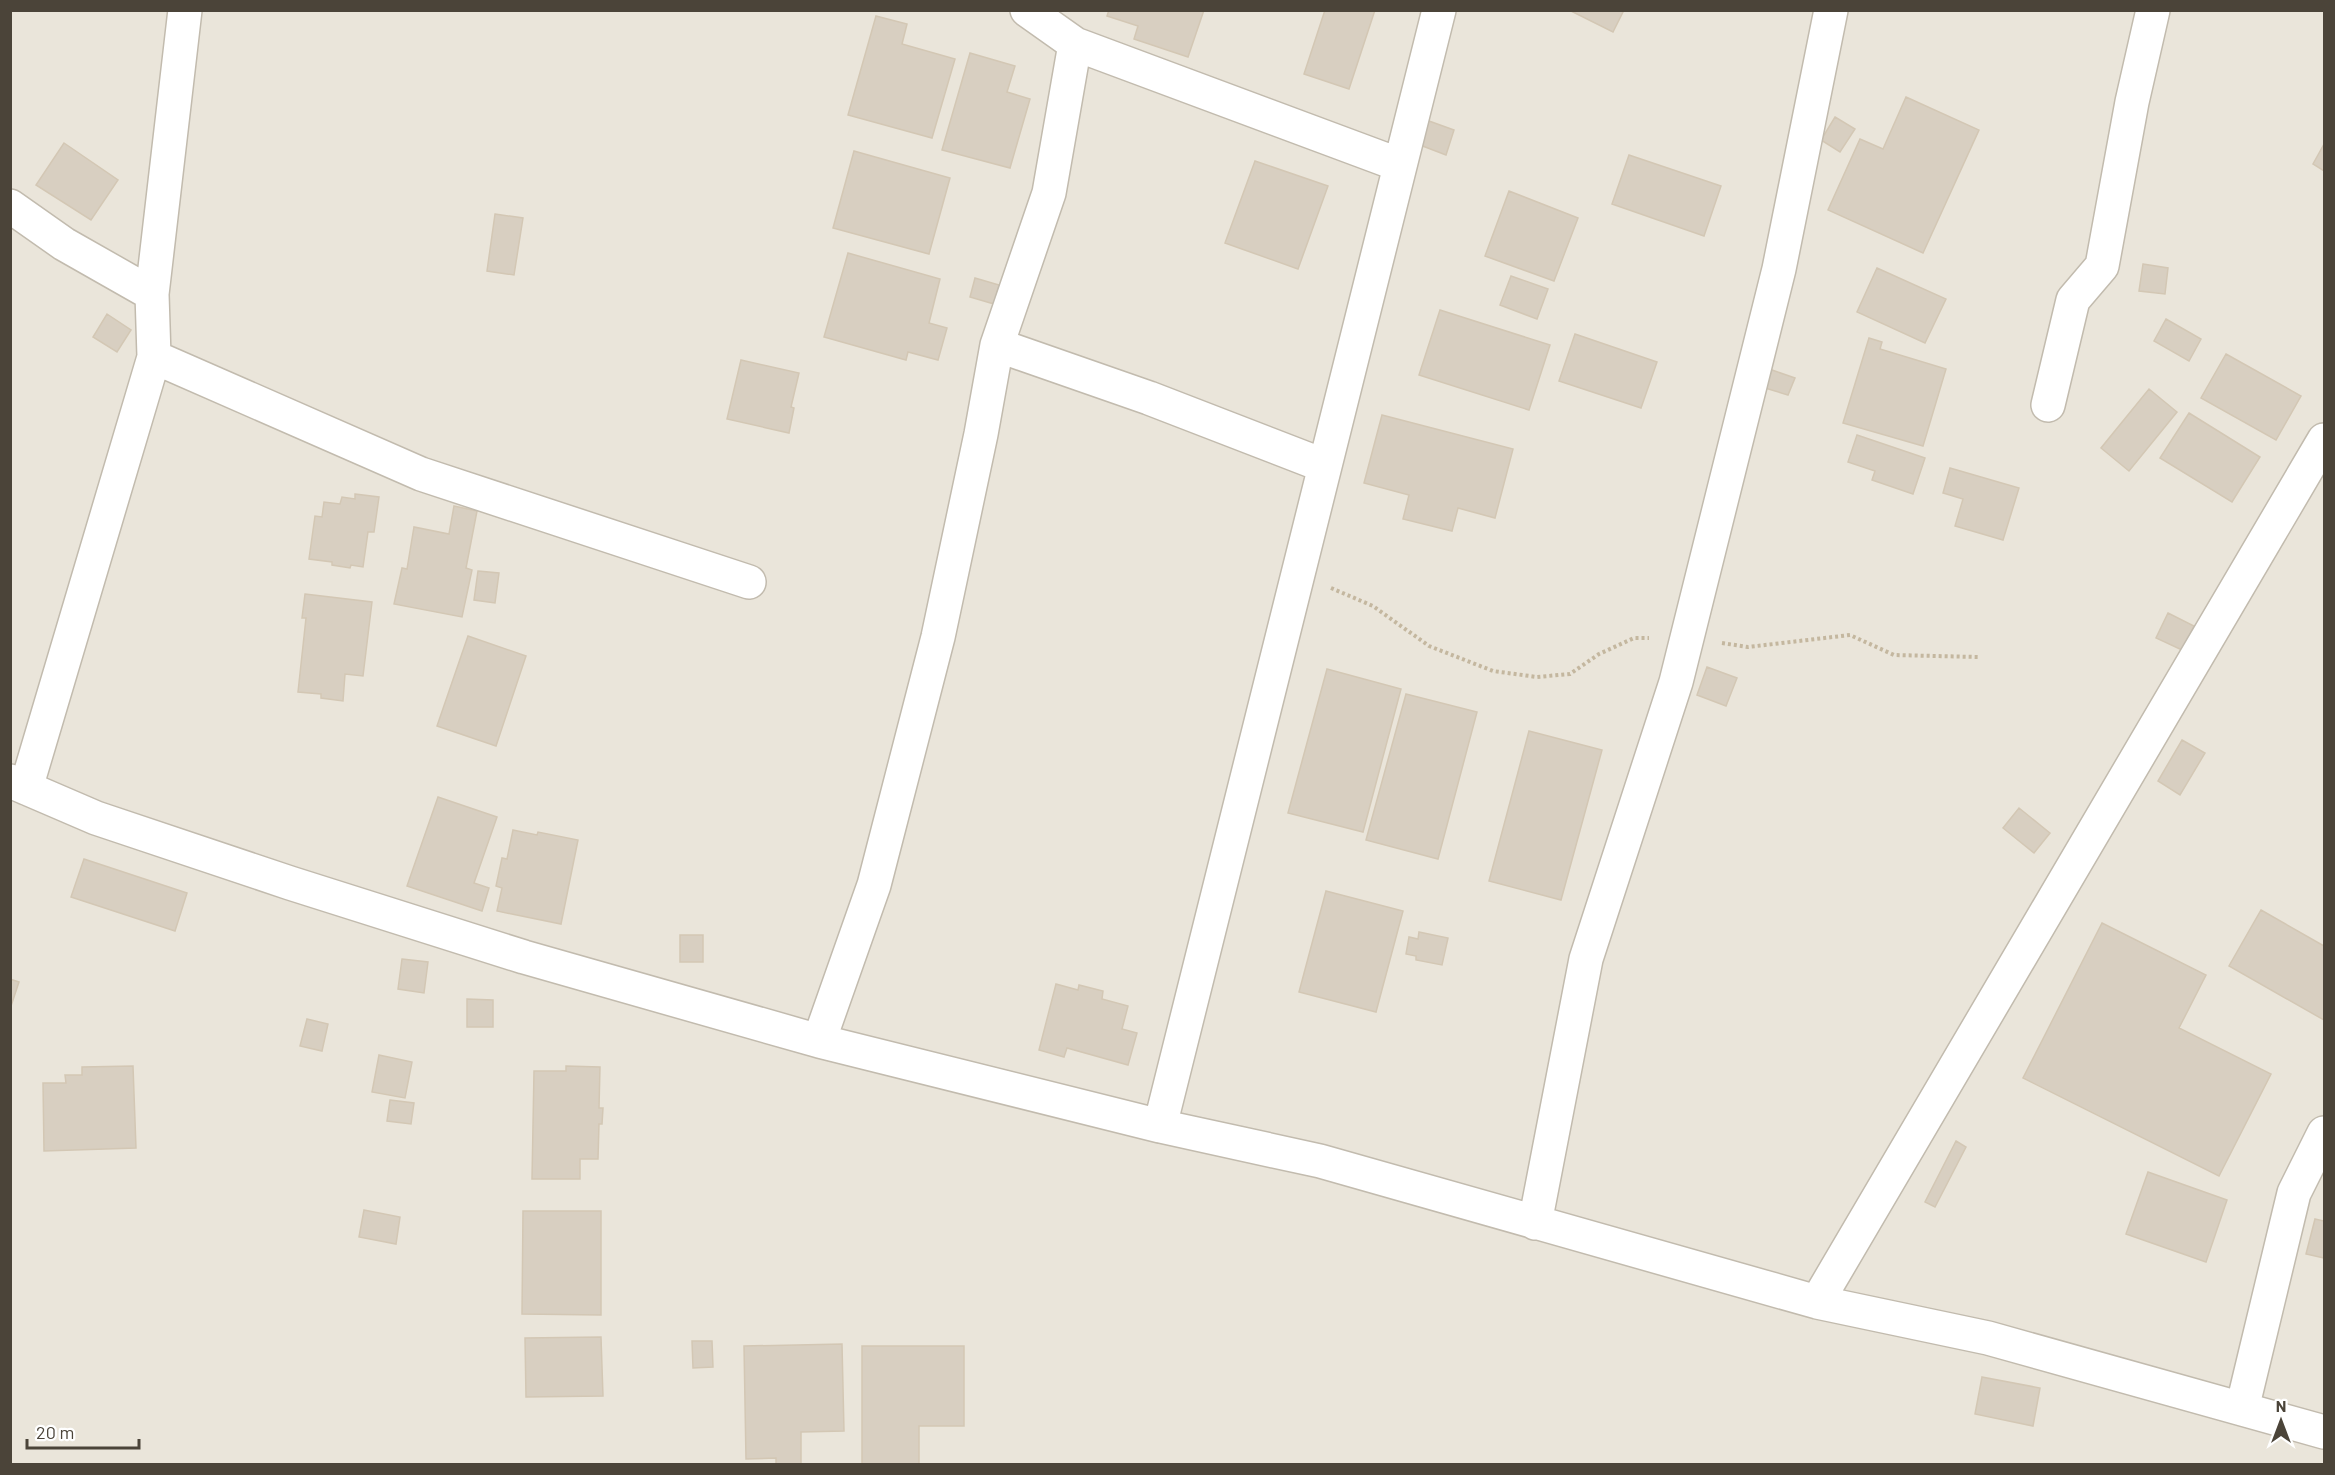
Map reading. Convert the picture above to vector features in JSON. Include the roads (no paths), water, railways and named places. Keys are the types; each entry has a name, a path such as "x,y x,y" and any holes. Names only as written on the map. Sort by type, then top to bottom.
{"street":[{"path":"185,10 152,294 154,357 18,785 96,818 301,887 524,957 819,1041 1160,1126 1320,1161 1817,1302 1988,1338 2325,1432"},
{"path":"1027,10 1075,44 1400,165"},
{"path":"1160,1126 1438,10"},
{"path":"1535,1223 1586,959 1676,682 1779,269 1831,10"},
{"path":"2048,405 2073,300 2102,266 2132,102 2152,10"},
{"path":"819,1041 874,885 932,660 981,435 997,345 1048,193 1075,44"},
{"path":"10,206 64,244 152,294"},
{"path":"997,345 1149,398 1324,466"},
{"path":"154,357 421,474 749,582"},
{"path":"1817,1302 2325,440"},
{"path":"2242,1409 2294,1193 2325,1133"}]}
